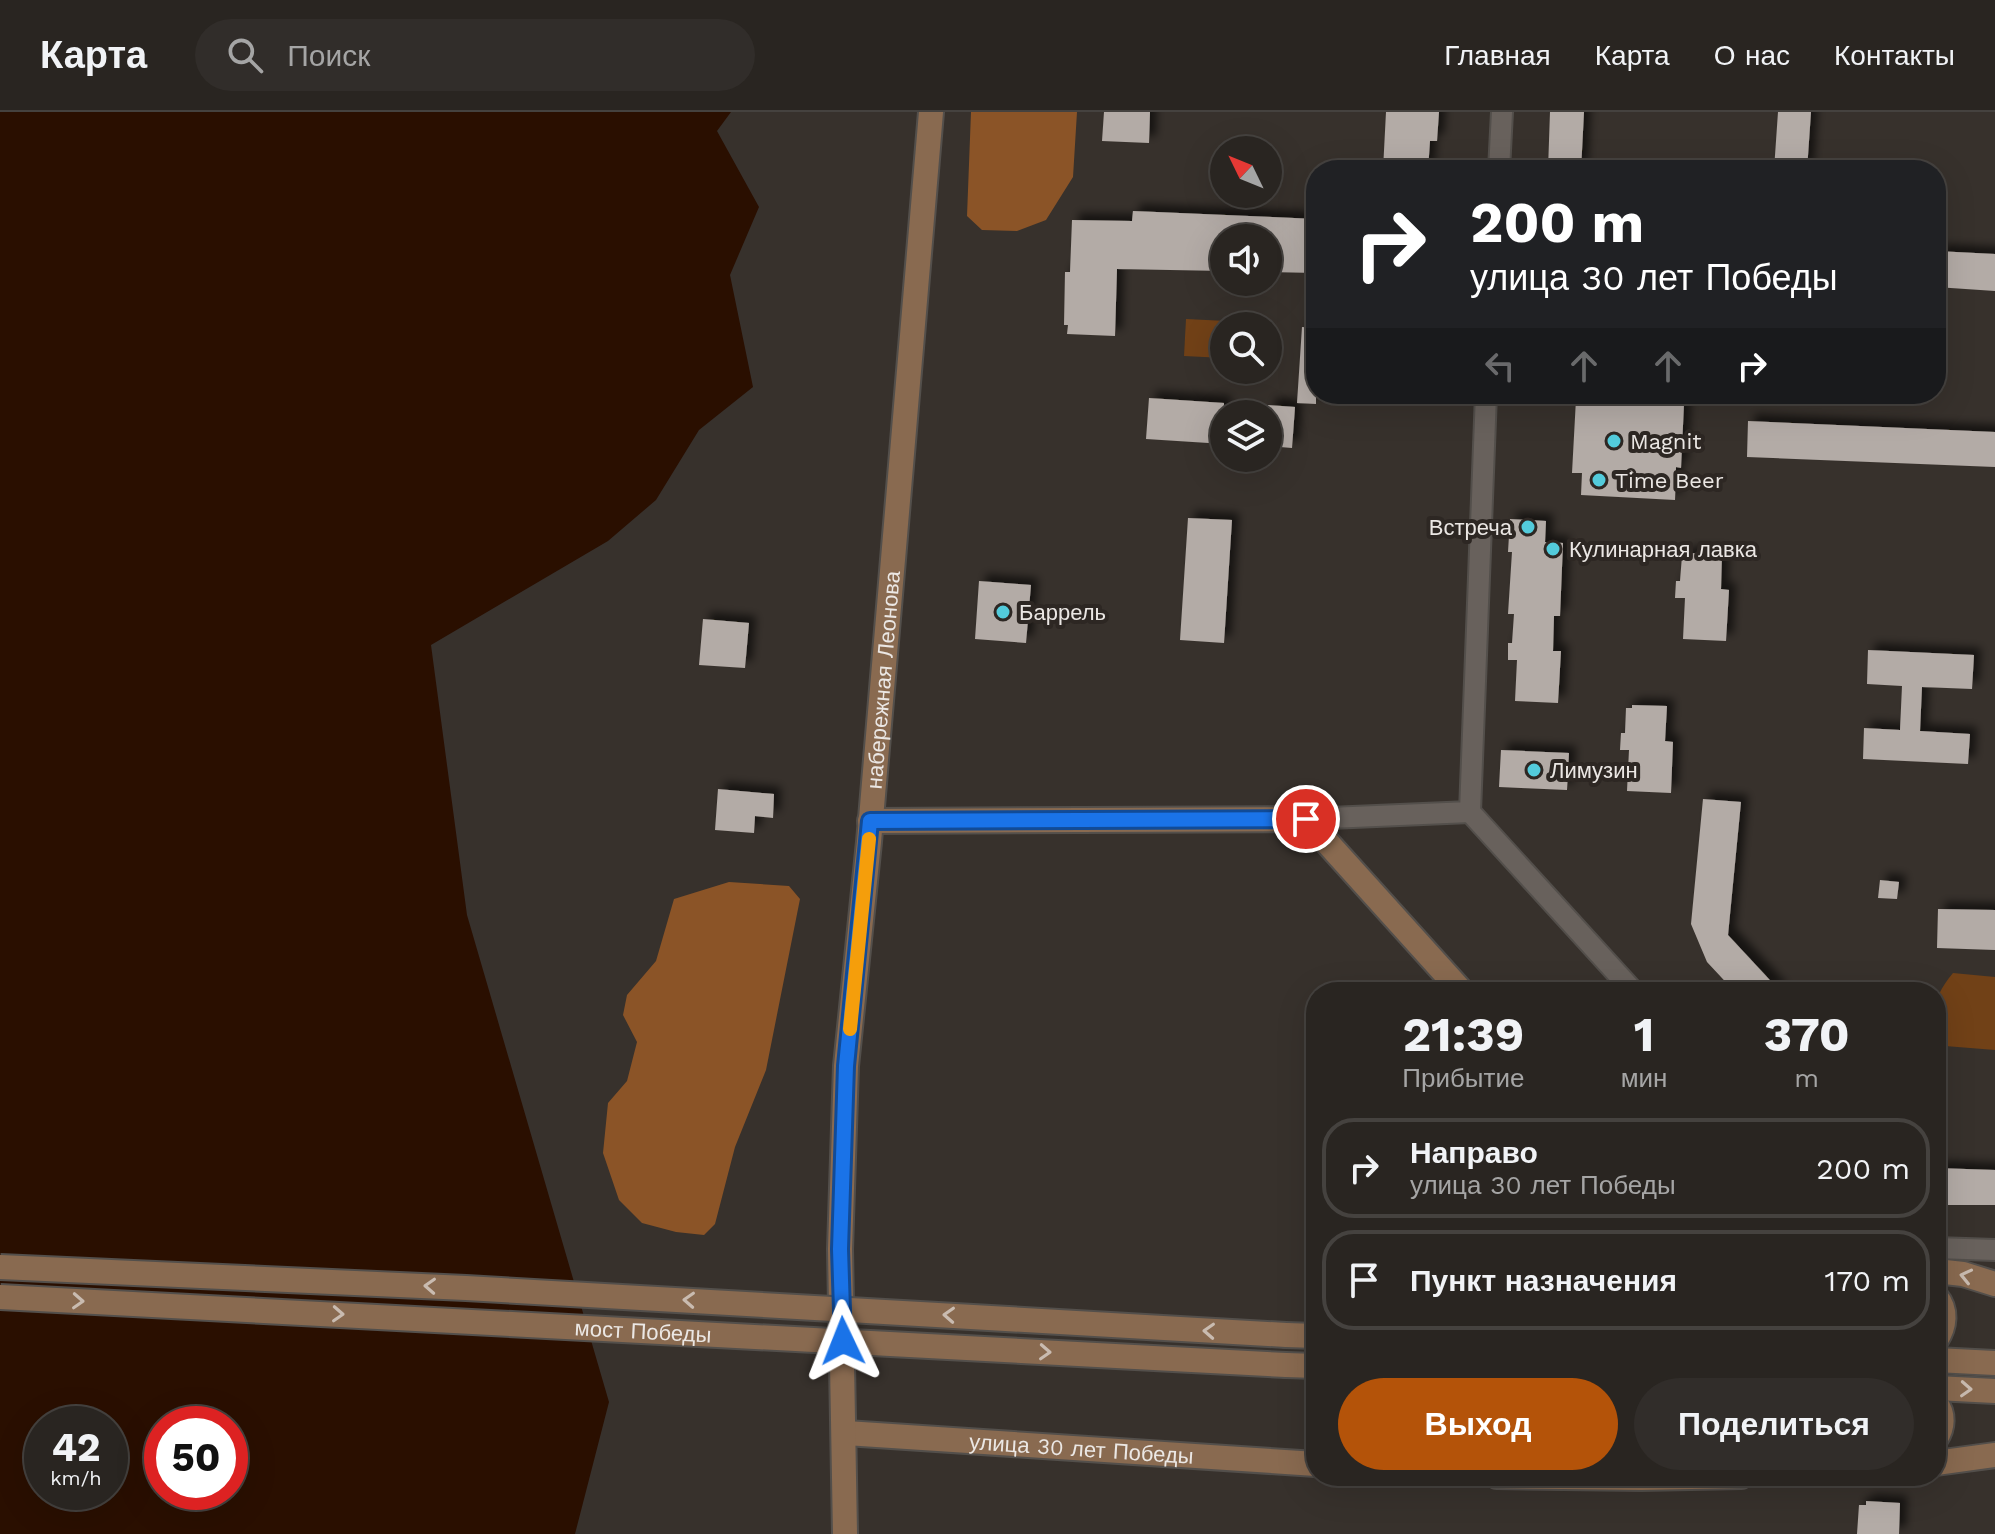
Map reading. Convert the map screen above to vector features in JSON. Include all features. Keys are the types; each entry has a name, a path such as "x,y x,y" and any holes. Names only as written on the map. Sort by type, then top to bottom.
{"main road":[{"name":"набережная Леонова","path":"845,1534 846,1433 840,1249 846,1066 931,112"},
{"path":"870,821 1306,819 1453,982"},
{"path":"0,1267 482,1288 1306,1336"},
{"path":"1946,1272 1995,1284"},
{"name":"мост Победы","path":"0,1297 1306,1366"},
{"path":"1946,1361 1995,1363"},
{"path":"1946,1389 1995,1391"},
{"name":"улица 30 лет Победы","path":"846,1433 1306,1463"},
{"path":"1946,1462 1995,1455"}],"street":[{"path":"1500,160 1502,112"},
{"path":"1486,404 1470,812 1625,982"},
{"path":"1306,819 1470,812"},
{"path":"1946,1248 1995,1250"}],"shaded area":[{"path":"0,112 731,112 717,131 759,207 730,275 753,387 699,430 656,500 608,541 431,645 467,915 609,1402 575,1534 0,1534"},
{"path":"971,112 1077,112 1073,177 1046,220 1017,231 982,230 967,216"},
{"path":"1186,319 1210,320 1210,357 1184,356"},
{"path":"729,882 789,886 800,899 766,1070 735,1147 715,1224 704,1235 676,1232 642,1223 619,1200 603,1153 608,1103 627,1081 637,1042 623,1015 627,995 656,961 674,899"},
{"path":"1953,973 1995,977 1995,1050 1946,1046 1946,984"}],"building":[{"path":"1104,112 1150,112 1149,143 1102,141"},
{"path":"1386,112 1439,112 1437,141 1430,141 1429,160 1384,160"},
{"path":"1550,112 1584,112 1582,160 1548,160"},
{"path":"1778,112 1811,112 1808,160 1775,160"},
{"path":"1133,211 1306,219 1306,273 1282,272 1282,224 1210,224 1210,271 1117,269 1115,336 1067,334 1068,325 1064,325 1065,272 1070,272 1072,220 1132,221"},
{"path":"1946,252 1995,254 1995,291 1946,288"},
{"path":"1302,327 1306,327 1306,403 1297,403"},
{"path":"1149,398 1210,402 1210,443 1146,439"},
{"path":"1576,404 1684,404 1681,468 1676,467 1675,500 1581,495 1582,473 1572,473"},
{"path":"1282,406 1295,407 1292,448 1282,447"},
{"path":"1748,421 1995,432 1995,467 1747,457"},
{"path":"1188,518 1232,520 1224,643 1180,640"},
{"path":"1510,519 1546,521 1545,542 1563,543 1560,616 1554,616 1553,651 1561,651 1558,703 1515,701 1517,660 1508,660 1514,614 1508,614 1512,552 1508,552"},
{"path":"1688,553 1722,554 1721,589 1729,590 1726,641 1683,639 1685,598 1675,598 1682,556"},
{"name":"Баррель","path":"979,581 1031,585 1026,643 975,639"},
{"path":"703,619 749,623 745,668 699,665"},
{"path":"1868,650 1974,655 1972,689 1922,687 1920,731 1970,734 1968,764 1863,759 1864,728 1900,730 1902,686 1867,684"},
{"path":"1632,705 1667,706 1665,741 1673,742 1671,793 1627,791 1629,750 1620,750 1621,733 1625,733 1626,708 1632,708"},
{"name":"Лимузин","path":"1501,750 1569,753 1567,790 1499,787"},
{"path":"718,789 774,794 773,818 755,816 754,833 715,830"},
{"path":"1703,799 1741,802 1728,935 1772,982 1726,982 1707,962 1691,924"},
{"path":"1880,880 1899,882 1897,899 1878,898"},
{"path":"1938,909 1995,910 1995,950 1937,948"},
{"path":"1946,1168 1995,1170 1995,1205 1946,1205"},
{"path":"1866,1501 1900,1503 1899,1534 1857,1534 1859,1505 1866,1505"}],"slow traffic":[{"path":"850,1029 869,839"}],"place":[{"name":"Magnit","path":"1614,441"},
{"name":"Time Beer","path":"1599,480"},
{"name":"Встреча","path":"1528,527"},
{"name":"Кулинарная лавка","path":"1553,549"},
{"name":"Баррель","path":"1003,612"},
{"name":"Лимузин","path":"1534,770"}],"route":[{"path":"843,1341 840,1249 846,1066 870,821 1306,819"}]}
